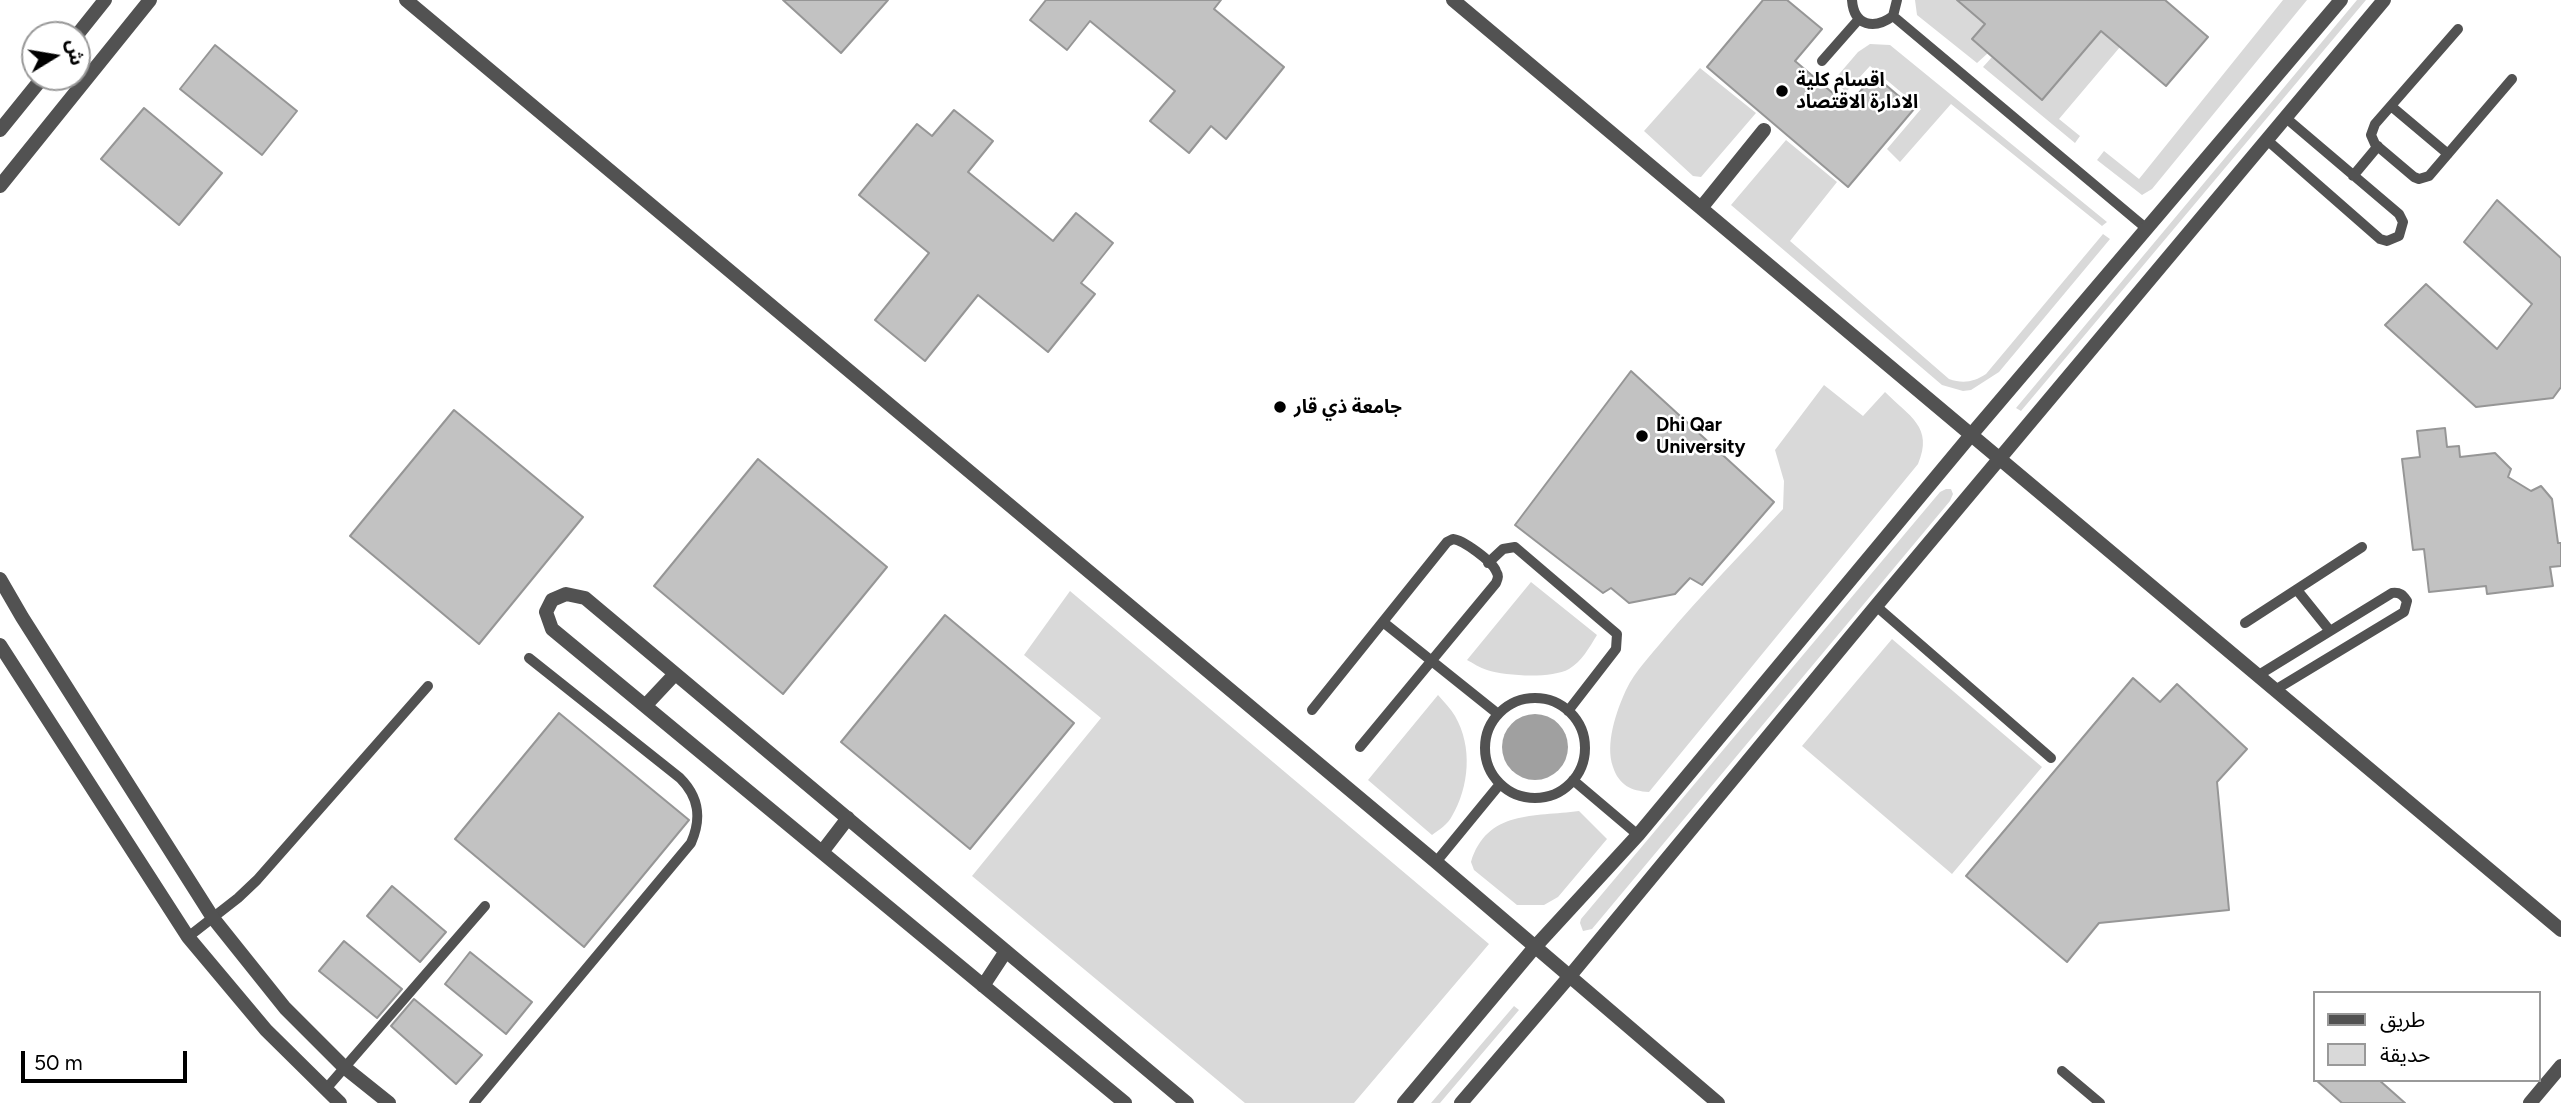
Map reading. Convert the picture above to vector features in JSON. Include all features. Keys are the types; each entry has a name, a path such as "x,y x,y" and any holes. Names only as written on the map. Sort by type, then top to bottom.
{"street":[{"path":"88,21 105,0"},
{"path":"0,186 150,0"},
{"path":"406,0 1436,862 1718,1103"},
{"path":"1453,0 2561,930"},
{"path":"1404,1103 1534,948 1638,835 1971,435 2341,0"},
{"path":"1461,1103 2384,0"},
{"path":"0,130 32,91"},
{"path":"1701,208 1764,130"},
{"path":"0,579 213,918 285,1008 344,1068 389,1103"},
{"path":"1125,1103 552,629 546,612 552,600 566,594 585,598 1187,1103"},
{"path":"0,645 188,937 266,1030 340,1103"},
{"path":"645,706 676,674"},
{"path":"822,852 848,818"},
{"path":"983,986 1006,951"},
{"path":"2530,1103 2561,1066"}],"lane":[{"path":"1852,0 1853,10 1859,19 1870,25 1883,24 1893,16 1896,0"},
{"path":"1893,16 2147,229"},
{"path":"1822,61 1859,19"},
{"path":"2458,29 2372,129 2372,140 2378,146 2414,177 2429,176 2512,79"},
{"path":"2391,106 2448,154"},
{"path":"2267,140 2380,239 2394,240 2403,229 2399,214 2286,118"},
{"path":"2353,176 2378,146"},
{"path":"1312,710 1447,542 1459,540 1497,572 1496,583 1360,747"},
{"path":"1488,563 1503,549 1515,547 1617,634 1616,649 1568,711"},
{"path":"2245,623 2362,547"},
{"path":"2297,590 2330,631"},
{"path":"2257,676 2392,593 2400,594 2407,601 2404,612 2275,690"},
{"path":"1876,606 2051,758"},
{"path":"1382,622 1498,714"},
{"path":"474,1103 691,843 698,821 695,797 680,778 529,658"},
{"path":"188,937 257,880 428,686"},
{"path":"1540,698 1555,702 1568,711 1577,723 1584,745 1581,767 1573,780 1561,791 1545,797 1529,798 1514,794 1500,784 1491,772 1485,741 1489,727 1498,714 1510,704 1540,698"},
{"path":"1573,780 1638,835"},
{"path":"1436,862 1500,784"},
{"path":"325,1090 485,906"},
{"path":"2062,1071 2100,1103"}],"green space":[{"path":"1915,0 1960,0 1959,2 1985,24 1972,39 1988,53 1977,63 1917,15"},
{"path":"2283,0 2307,0 2152,189 2142,195 2097,160 2104,151 2139,179"},
{"path":"2357,0 2366,0 2021,411 2016,408"},
{"path":"2101,31 2120,47 2059,119 2080,136 2075,143 1983,67 1992,57 2042,99"},
{"path":"1870,44 1890,45 2107,222 2102,226 1951,104 1900,162 1887,149 1921,109 1870,66 1846,92 1834,80 1858,52"},
{"path":"1700,68 1756,113 1701,177 1693,176 1644,131"},
{"path":"1786,140 1837,182 1790,241 1949,379 1968,381 1986,374 2103,234 2110,239 1999,372 1971,390 1963,391 1942,385 1731,205"},
{"path":"1824,385 1863,416 1885,392 1921,431 1923,441 1918,464 1649,792 1631,788 1622,783 1616,773 1610,748 1615,718 1626,690 1678,622 1783,509 1784,481 1775,450"},
{"path":"1951,489 1953,494 1950,501 1592,929 1583,931 1581,919 1940,492"},
{"path":"1531,582 1597,635 1581,658 1574,666 1561,672 1528,675 1495,672 1467,660"},
{"path":"1070,591 1489,944 1354,1103 1245,1103 972,876 1101,718 1024,655"},
{"path":"1892,639 2042,767 1952,874 1802,746"},
{"path":"1438,695 1461,728 1467,767 1458,805 1446,824 1432,835 1368,780"},
{"path":"1579,811 1607,839 1558,897 1544,905 1517,905 1474,870 1471,862 1478,845 1488,833 1500,825 1529,816"},
{"path":"1514,1006 1519,1010 1440,1103 1431,1103"}],"shaded area":[{"path":"1535,714 1548,717 1558,724 1565,734 1568,747 1565,760 1558,770 1548,777 1535,780 1522,777 1512,770 1505,760 1502,747 1505,734 1512,724 1522,717"}],"building":[{"path":"783,0 888,0 841,53"},
{"path":"1046,0 1221,0 1214,9 1284,67 1226,139 1211,126 1189,153 1150,121 1175,91 1090,21 1067,50 1030,20"},
{"name":"اقسام كلية الادارة الاقتصاد","path":"1763,0 1787,0 1822,29 1795,61 1848,106 1874,75 1914,109 1848,187 1707,67"},
{"path":"1957,0 2165,0 2208,37 2166,86 2101,31 2042,100 1972,39 1985,24"},
{"path":"215,45 297,111 262,155 180,89"},
{"path":"144,108 222,173 179,225 101,159"},
{"path":"954,110 993,141 968,172 1053,241 1076,213 1113,243 1081,283 1095,294 1048,352 978,295 925,361 875,320 929,253 859,195 917,124 932,136"},
{"path":"2497,200 2561,258 2561,387 2553,398 2476,407 2385,325 2426,284 2497,349 2532,304 2464,242"},
{"name":"Dhi Qar University","path":"1631,371 1774,502 1702,585 1690,578 1675,594 1629,603 1611,588 1603,593 1515,525"},
{"path":"454,410 583,517 479,644 350,536"},
{"path":"2445,428 2447,447 2459,446 2460,457 2495,453 2511,469 2508,477 2531,491 2541,486 2552,499 2558,543 2561,543 2561,566 2550,567 2553,586 2487,594 2486,586 2429,592 2424,549 2413,550 2402,459 2420,457 2417,431"},
{"path":"758,459 887,567 783,694 654,586"},
{"path":"945,615 1074,723 970,849 841,742"},
{"path":"2133,678 2160,702 2177,684 2247,749 2217,782 2229,910 2099,923 2067,962 1966,876"},
{"path":"559,713 689,820 584,947 455,839"},
{"path":"392,886 446,932 420,962 367,916"},
{"path":"344,941 402,989 377,1018 319,971"},
{"path":"470,952 532,1002 506,1034 445,984"},
{"path":"414,999 482,1055 456,1084 391,1026"},
{"path":"2318,1082 2381,1082 2405,1103 2342,1103"}],"place":[{"name":"اقسام كلية الادارة الاقتصاد","path":"1782,91"},
{"name":"جامعة ذي قار","path":"1280,407"},
{"name":"Dhi Qar University","path":"1642,436"}]}
